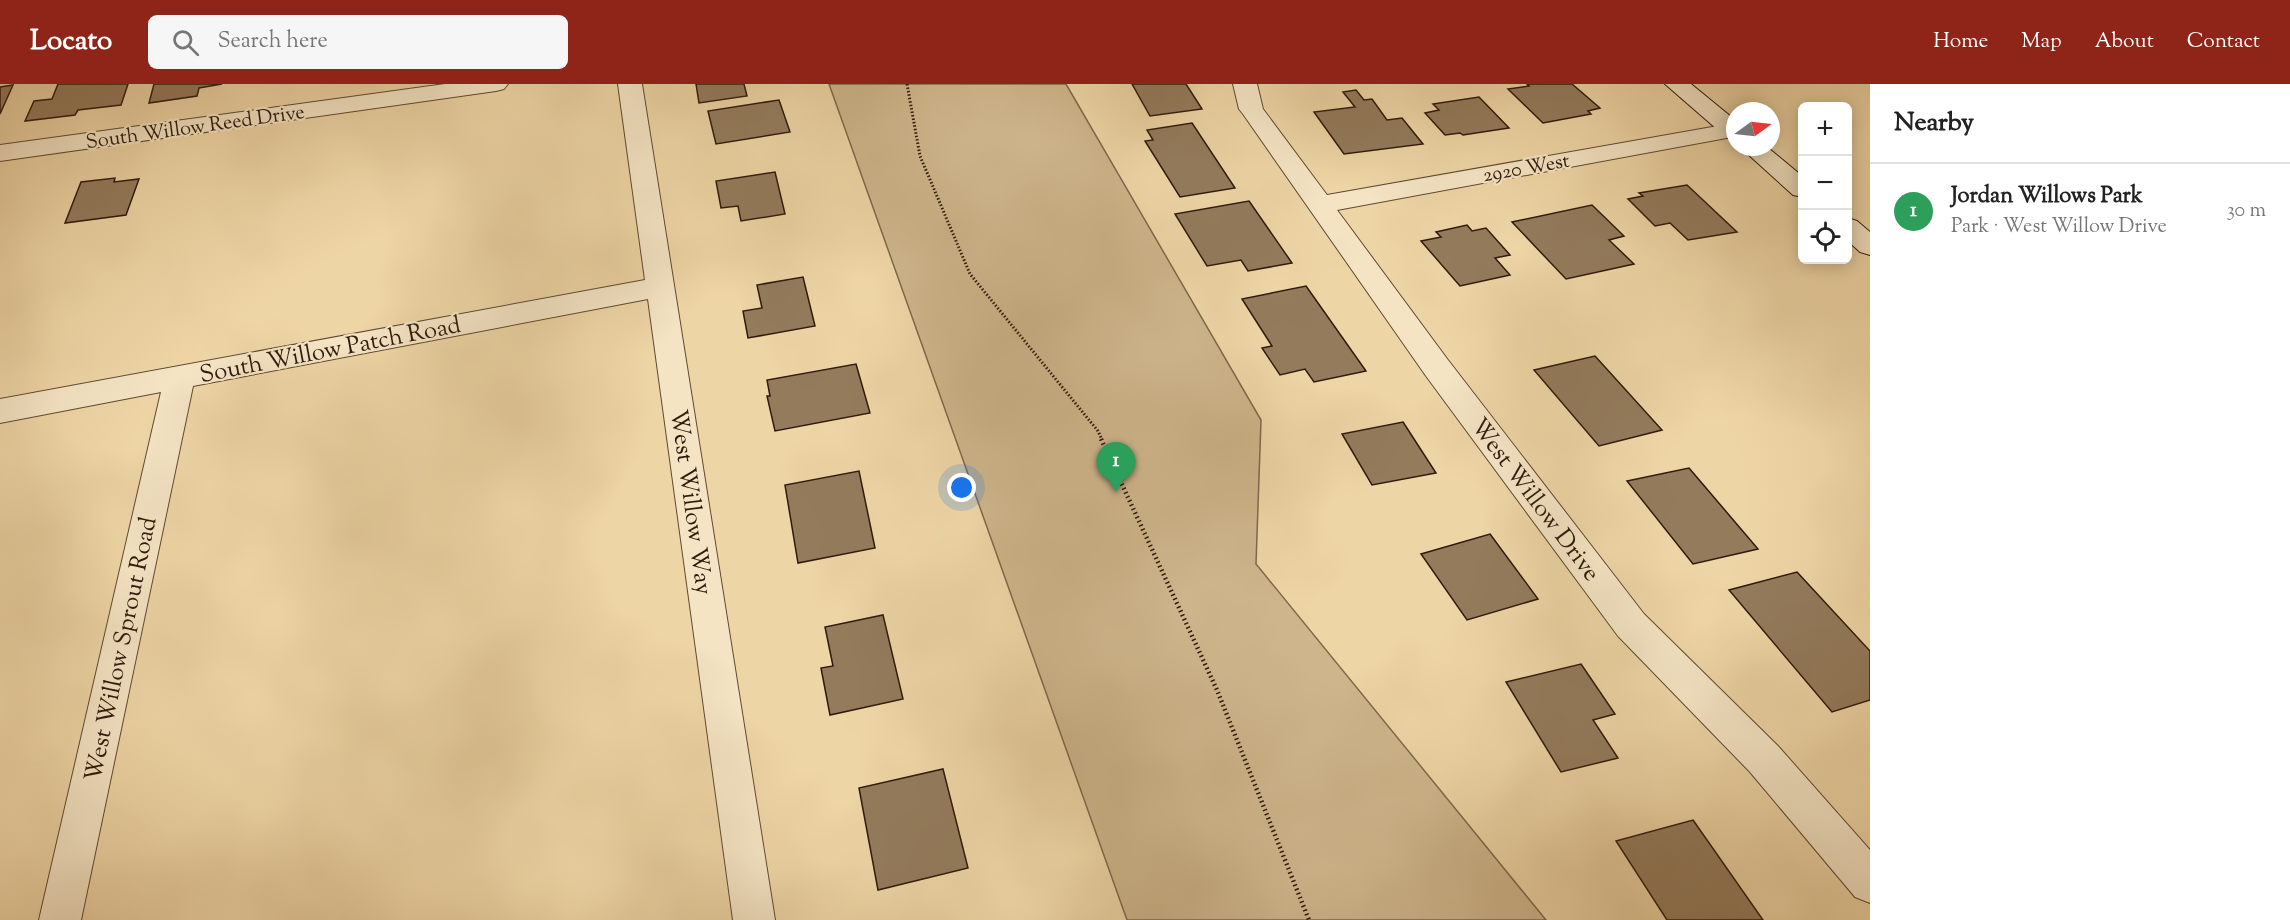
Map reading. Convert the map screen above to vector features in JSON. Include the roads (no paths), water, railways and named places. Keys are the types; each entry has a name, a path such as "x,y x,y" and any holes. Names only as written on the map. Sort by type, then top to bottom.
{"street":[{"name":"South Willow Reed Drive","path":"0,153 496,84"},
{"name":"West Willow Way","path":"630,84 754,920"},
{"name":"West Willow Drive","path":"1245,84 1251,109 1437,368 1631,625 1764,759 1870,882"},
{"path":"1677,84 1726,125"},
{"name":"2920 West","path":"1320,205 1726,132"},
{"path":"1763,156 1798,185"},
{"path":"1852,230 1870,246"},
{"name":"South Willow Patch Road","path":"0,411 661,287"},
{"name":"West Willow Sprout Road","path":"60,920 180,377"}],"place":[{"name":"Jordan Willows Park","path":"1116,492"}]}
